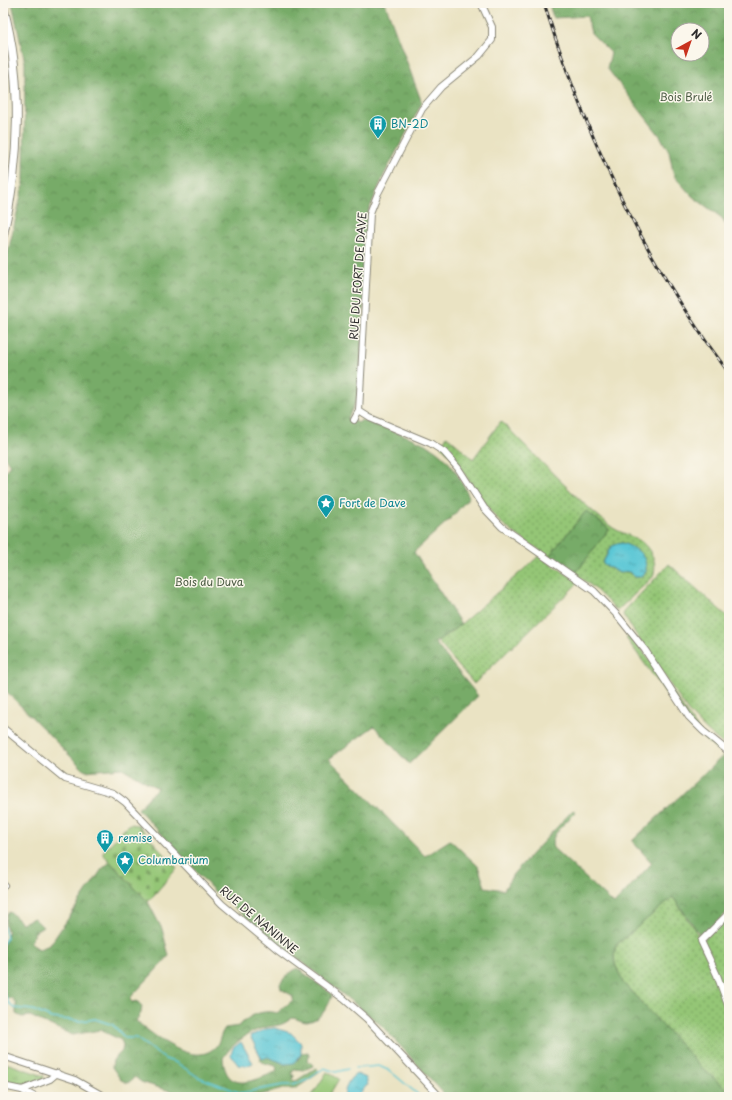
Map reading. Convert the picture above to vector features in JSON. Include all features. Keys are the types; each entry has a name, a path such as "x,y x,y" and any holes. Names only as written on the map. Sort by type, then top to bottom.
{"main road":[{"path":"3,7 14,69 16,116 16,143 12,187 3,235"}],"street":[{"name":"RUE DU FORT DE DAVE","path":"354,420 359,411 370,213 378,193 422,109 441,87 479,56 492,40 492,27 481,3"},
{"path":"359,411 370,418 430,443 444,452 458,468 484,508 502,527 594,591 622,621 645,650 689,717 703,731 729,752"},
{"name":"RUE DE NANINNE","path":"3,728 65,779 108,792 121,798 216,899 276,949 344,999 367,1019 440,1097"},
{"path":"729,913 702,941 718,975 729,1008"},
{"path":"3,1056 80,1082 105,1097"},
{"path":"22,1090 50,1079 57,1074"},
{"path":"3,1086 22,1090 35,1097"}],"green space":[{"name":"Bois du Duva","path":"12,3 385,3 422,103 384,175 368,212 359,395 348,418 358,423 362,420 391,430 413,438 431,447 453,467 469,497 453,516 414,552 461,624 435,643 478,696 409,764 374,726 329,759 425,856 450,840 478,866 485,887 504,890 513,874 573,810 576,812 560,828 553,838 553,848 614,904 652,863 632,841 726,753 729,755 729,910 704,936 701,936 673,897 616,945 614,956 615,964 623,983 703,1069 729,1091 729,1097 447,1097 381,1025 216,893 138,809 157,788 122,768 85,771 3,688 3,474 10,465 3,454 3,274 24,182 25,63"},
{"name":"Bois Brulé","path":"549,3 729,3 729,230 722,218 692,196 674,176 669,152 660,136 607,68 611,53 591,33 587,16 553,18"},
{"path":"501,421 595,513 613,528 638,540 646,546 651,553 655,564 653,577 619,609 615,609 593,587 575,574 609,529 586,511 549,556 511,531 492,513 455,461 441,446 447,436 473,459","holes":["623,543 637,550 645,561 646,572 640,577 635,577 628,572 619,573 602,563 611,547"]},
{"path":"586,511 609,529 575,574 549,556"},
{"path":"539,556 579,582 474,684 437,641 461,624"},
{"path":"669,564 729,618 729,749 706,730 688,711 623,615 625,610"},
{"path":"631,634 700,732 721,750 719,752 689,725 626,638"},
{"path":"129,824 138,825 177,868 148,902 102,853"},
{"path":"110,862 148,902 162,929 169,956 131,997 130,1000 132,1002 137,1001 142,1006 141,1013 136,1021 164,1042 175,1048 187,1053 198,1054 208,1052 217,1045 225,1028 239,1026 247,1019 261,1012 277,1013 293,1000 293,996 281,989 280,984 286,976 297,968 331,993 332,996 326,1009 320,1016 312,1021 305,1022 292,1018 281,1025 263,1028 246,1036 226,1053 223,1058 225,1070 229,1077 235,1081 251,1081 277,1071 276,1066 264,1063 260,1060 262,1054 298,1060 302,1053 308,1052 308,1061 312,1063 313,1066 304,1070 295,1069 292,1073 294,1076 293,1080 296,1081 314,1069 317,1069 319,1073 295,1089 283,1089 253,1097 189,1097 141,1082 135,1077 128,1083 121,1080 112,1067 113,1060 122,1051 123,1045 121,1040 100,1030 72,1035 30,1016 22,1017 16,1014 16,1004 12,998 3,998 3,946 8,933 5,923 7,914 10,912 22,923 34,918 43,927 35,932 30,943 39,949 50,945 102,869"},
{"path":"673,897 702,941 729,913 729,1091 703,1069 623,983 615,964 614,956 616,945"},
{"path":"3,1062 44,1076 43,1079 28,1084 3,1082"},
{"path":"327,1072 339,1079 328,1097 311,1097"}],"water":[{"path":"622,543 637,550 643,556 646,572 640,577 635,577 628,572 619,573 602,563 613,545"},
{"path":"275,1028 291,1033 301,1043 301,1054 294,1063 285,1064 268,1057 262,1059 250,1036 266,1029"},
{"path":"241,1042 253,1063 246,1066 238,1065 231,1055 233,1048"},
{"path":"357,1074 366,1078 368,1085 358,1097 345,1097 345,1090 348,1083 354,1075"}],"waterway":[{"path":"3,925 7,937 3,943"},
{"path":"3,992 8,1002 14,1008 33,1010 51,1018 81,1021 95,1019 113,1025 125,1038 136,1038 165,1059 177,1063 198,1077 241,1093 283,1085 293,1085 308,1080 324,1068 336,1072 348,1069"},
{"path":"355,1068 379,1066 390,1071 421,1097"}],"railway":[{"path":"544,3 578,101 620,196 670,287 729,373"},
{"path":"3,84 5,109 3,169"}],"place":[{"name":"BN-2D","path":"378,139"},
{"name":"Fort de Dave","path":"326,518"},
{"name":"remise","path":"105,853"},
{"name":"Columbarium","path":"125,875"}]}
